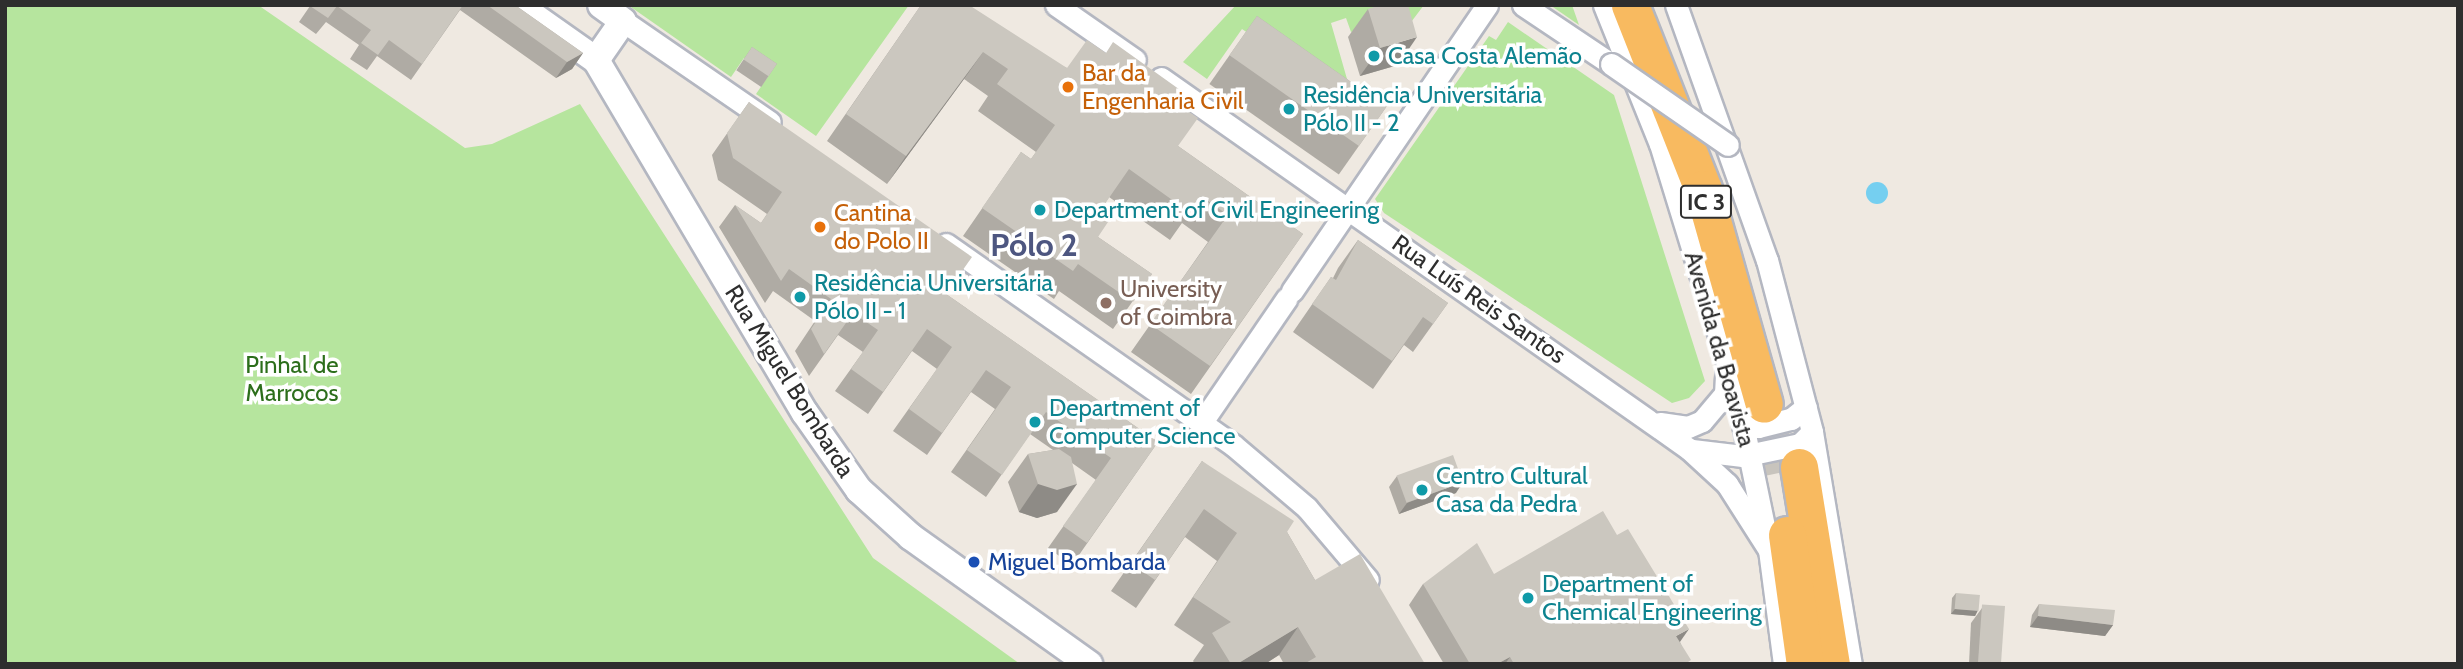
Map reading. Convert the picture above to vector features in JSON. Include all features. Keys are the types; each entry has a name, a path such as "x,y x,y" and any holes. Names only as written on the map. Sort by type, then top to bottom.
{"highway":[{"name":"Avenida da Boavista","path":"1630,5 1703,189 1774,409"},
{"name":"Avenida da Boavista","path":"1650,5 1745,266 1774,409"},
{"name":"Avenida da Boavista","path":"1776,464 1805,664"},
{"name":"Avenida da Boavista","path":"1776,464 1831,664"}],"street":[{"path":"519,5 596,60 623,20"},
{"path":"601,5 785,133"},
{"name":"Rua Luís Reis Santos","path":"1056,5 1637,409 1689,449 1727,484 1769,550"},
{"path":"1202,422 1487,5"},
{"path":"1522,5 1728,145"},
{"name":"Avenida da Boavista","path":"1604,5 1660,144 1727,370 1774,409 1812,432 1852,664"},
{"name":"Avenida da Boavista","path":"1676,5 1728,145 1774,409 1776,464 1769,550 1784,664"},
{"name":"Rua Miguel Bombarda","path":"596,60 805,413 859,490 911,537 1089,664"},
{"path":"930,233 1202,422 1307,508 1377,594"},
{"path":"1637,409 1668,427 1688,427 1716,411 1725,394 1727,370"},
{"path":"1689,449 1719,457 1776,464 1812,432"}],"green space":[{"name":"Pinhal de Marrocos","path":"5,5 258,5 465,148 492,144 580,104 873,558 1020,664 5,664"},
{"path":"628,5 909,5 816,136 756,94 769,75 744,58 731,77"},
{"path":"1236,5 1424,5 1399,38 1392,18 1351,32 1346,18 1331,23 1355,107 1242,29 1207,79 1183,62"},
{"path":"1550,5 1572,5 1579,25"},
{"path":"1508,22 1614,95 1705,381 1689,398 1672,403 1384,213 1375,199 1489,36 1496,40"}],"water":[{"path":"1877,182 1885,185 1888,193 1885,201 1877,204 1869,201 1866,193 1869,185"}],"building":[{"path":"311,5 463,5 422,64 389,40 378,55 361,43 371,30 337,6 328,18"},
{"path":"487,5 515,5 583,53 567,62"},
{"name":"Department of Civil Engineering","path":"921,5 969,5 1067,68 1087,40 1106,53 1113,42 1183,92 1176,103 1198,118 1178,146 1303,234 1210,366 1150,324 1228,215 1201,196 1189,212 1129,169 1102,208 1112,216 1098,237 1152,274 1133,302 1078,264 1073,271 982,208 1021,152 1031,159 1055,125 997,84 1008,69 983,52 906,156 846,114"},
{"path":"1380,5 1408,5 1417,37 1380,48 1368,9"},
{"path":"1257,16 1386,107 1359,146 1229,55"},
{"path":"752,47 777,64 768,76 744,59"},
{"path":"749,102 972,257 946,294 1158,442 1087,543 1063,526 1111,458 1046,412 1002,475 967,450 1011,387 986,370 942,433 909,409 952,347 927,329 883,392 851,369 878,330 853,313 824,354 811,329 831,299 789,269 781,281 735,205 761,223 782,192 733,158 727,133"},
{"path":"1358,240 1448,303 1433,324 1423,317 1392,361 1312,304 1331,277 1336,280"},
{"path":"1059,449 1071,457 1077,484 1057,490 1038,484 1028,454"},
{"path":"1453,455 1463,482 1407,503 1397,476"},
{"path":"1202,461 1294,521 1287,532 1315,580 1360,554 1425,664 1304,664 1316,657 1298,627 1237,664 1231,664 1212,633 1231,622 1193,597 1237,533 1204,509 1155,580 1131,563"},
{"name":"Department of Chemical Engineering","path":"1603,511 1617,535 1628,529 1689,629 1676,636 1691,660 1685,664 1514,664 1510,657 1497,664 1470,664 1423,584 1477,543 1494,574"},
{"path":"1956,593 1980,595 1979,611 1955,609"},
{"path":"1982,604 2005,606 2001,664 1978,662"},
{"path":"2039,604 2115,610 2113,625 2038,616"}],"tunnel":[{"path":"1764,404 1779,472"}],"place":[{"name":"Casa Costa Alemão","path":"1374,56"},
{"name":"Bar da Engenharia Civil","path":"1068,87"},
{"name":"Residência Universitária Pólo II - 2","path":"1289,109"},
{"name":"Department of Civil Engineering","path":"1040,210"},
{"name":"Cantina do Polo II","path":"820,227"},
{"name":"Residência Universitária Pólo II - 1","path":"800,297"},
{"name":"University of Coimbra","path":"1106,303"},
{"name":"Department of Computer Science","path":"1035,422"},
{"name":"Centro Cultural Casa da Pedra","path":"1422,490"},
{"name":"Miguel Bombarda","path":"974,562"},
{"name":"Department of Chemical Engineering","path":"1528,598"}],"district":[{"name":"Pólo 2","path":"1034,245"}]}
